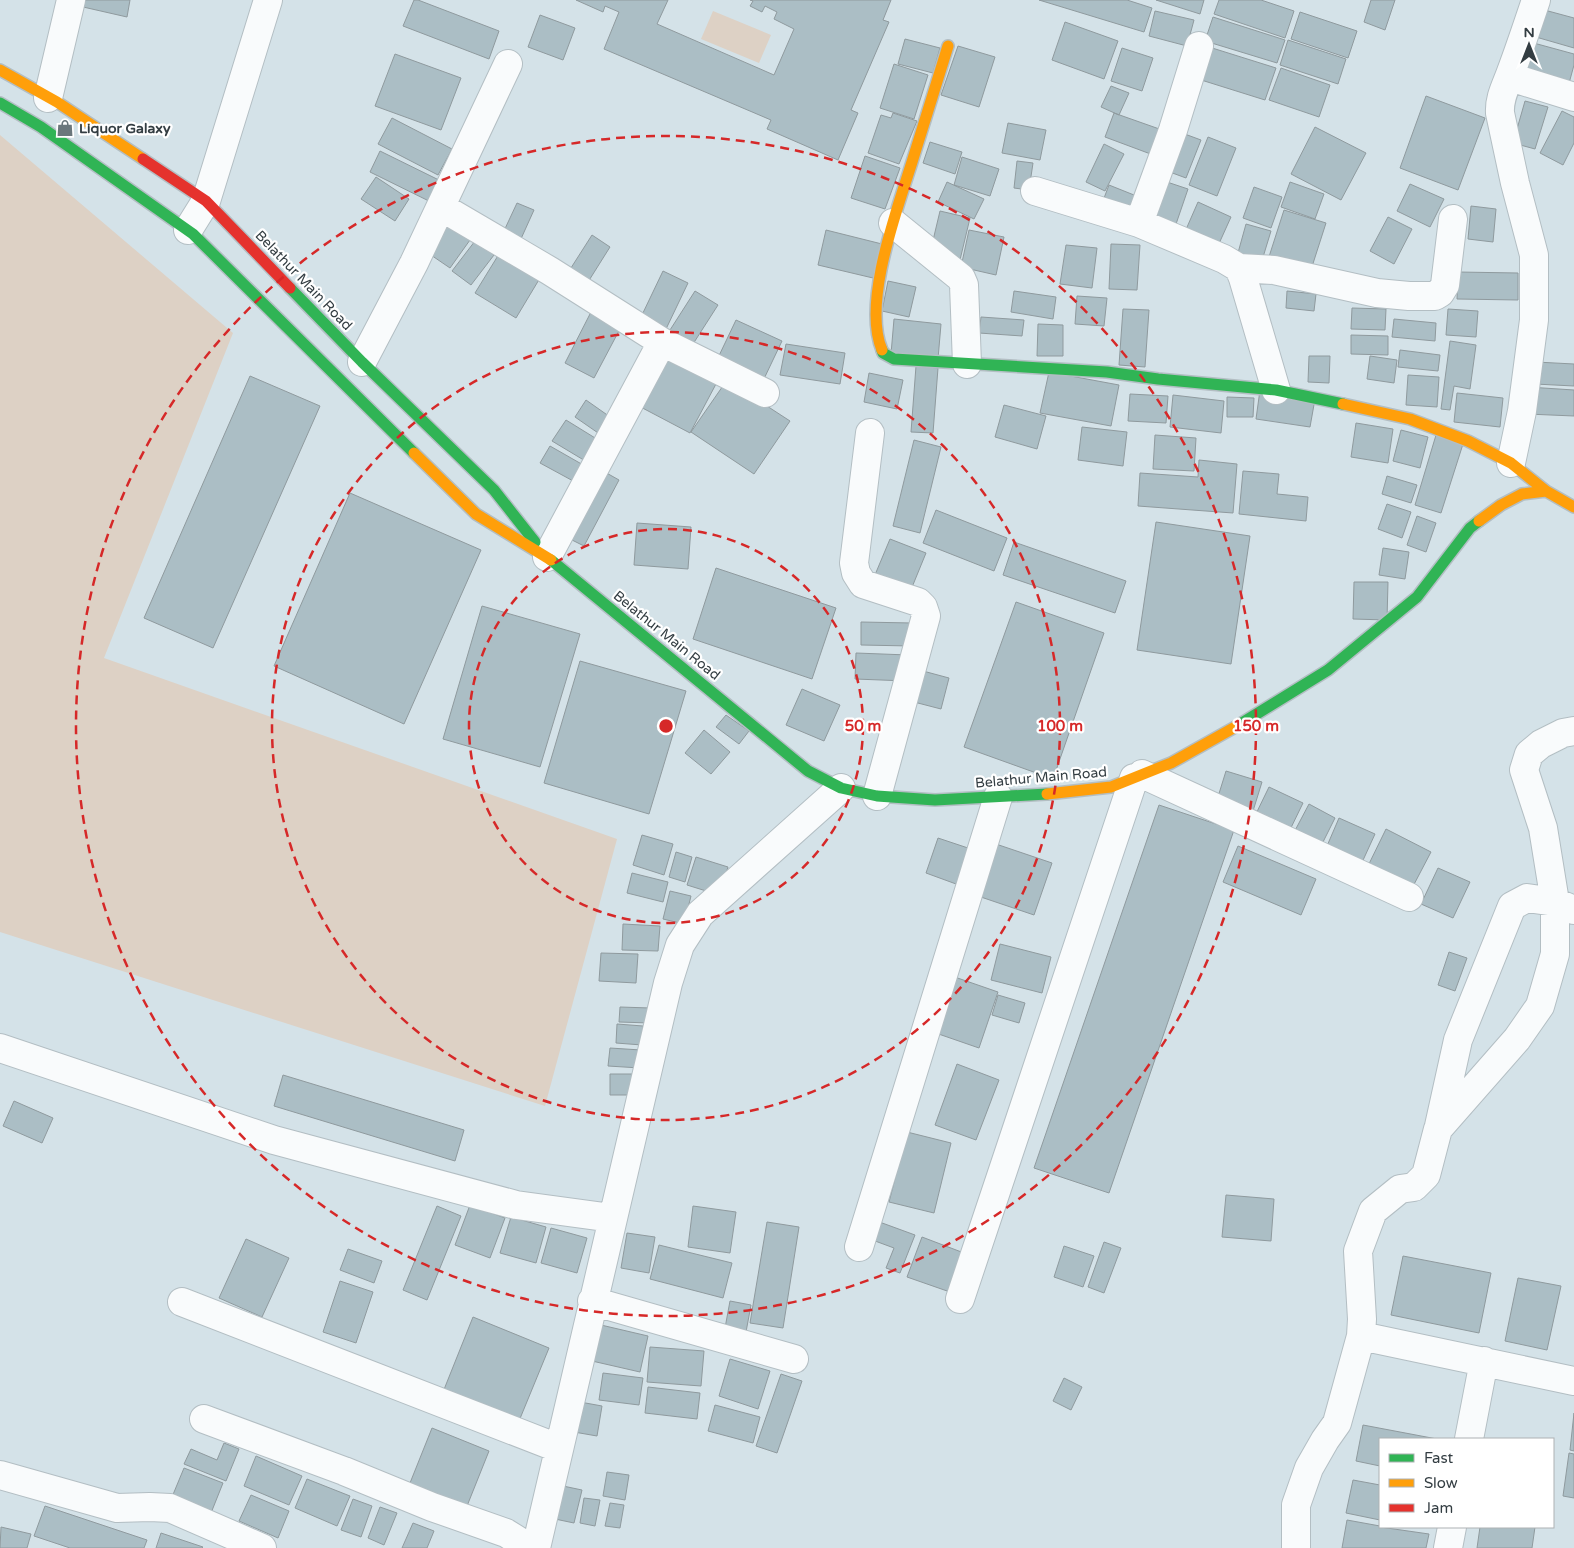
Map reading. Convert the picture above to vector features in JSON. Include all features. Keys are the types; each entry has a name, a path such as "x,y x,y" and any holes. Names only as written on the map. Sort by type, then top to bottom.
{"street":[{"path":"48,98 71,0"},
{"path":"188,230 206,201 268,0"},
{"path":"1511,463 1522,411 1534,320 1534,255 1515,183 1500,113 1501,97 1510,77 1536,0"},
{"path":"948,46 893,223 879,277 875,323 877,340 883,353 894,360 1108,372 1158,379 1276,390 1410,419 1468,441 1511,463 1546,491 1574,507"},
{"path":"1139,223 1173,130 1199,46"},
{"path":"362,362 414,263 508,64"},
{"name":"Belathur Main Road","path":"0,70 57,102 206,201 362,362 494,490 547,557"},
{"path":"1510,77 1574,97"},
{"name":"Belathur Main Road","path":"0,104 41,127 188,230 476,514 547,557 808,770 841,788 877,796 934,800 1033,795 1111,787 1171,763 1328,670 1417,597 1470,528 1501,505 1522,494 1546,491"},
{"path":"1035,191 1139,223 1224,259 1238,268 1274,270 1377,293 1408,296 1434,296 1440,293 1445,285 1453,219"},
{"path":"441,207 550,271 662,342 765,393"},
{"path":"893,223 961,278 964,285 967,364"},
{"path":"1238,268 1243,278 1276,390"},
{"path":"547,557 662,342"},
{"path":"870,434 854,563 856,573 863,584 918,602 923,607 926,616 877,796"},
{"path":"1438,1128 1517,1039 1540,1006 1565,906 1524,770 1529,754 1541,744 1563,733 1574,732"},
{"path":"960,1299 1138,776 1409,897"},
{"path":"536,1548 592,1301 668,984 680,945 700,914 841,788"},
{"path":"859,1247 998,797"},
{"path":"1296,1548 1296,1505 1309,1468 1337,1423 1361,1336 1362,1319 1358,1251 1373,1211 1400,1190 1414,1187 1426,1175 1458,1040 1512,906 1527,898 1565,906"},
{"path":"0,1048 274,1140 516,1205 612,1218"},
{"path":"592,1301 794,1359"},
{"path":"182,1302 558,1448"},
{"path":"1361,1336 1574,1381"},
{"path":"1469,1438 1484,1362"},
{"path":"204,1419 344,1471 432,1507 506,1533 530,1548"},
{"path":"0,1475 117,1508 170,1508 262,1548"},
{"path":"1448,1548 1452,1528"}],"shaded area":[{"path":"713,11 771,35 759,63 701,39"},
{"path":"0,135 233,333 104,658 617,839 545,1106 0,932"}],"building":[{"path":"71,0 130,0 127,17 70,4"},
{"path":"414,0 499,31 489,59 403,26"},
{"path":"576,0 668,0 657,24 774,75 794,29 774,19 777,12 765,6 762,12 750,6 753,1 750,0 891,0 883,20 889,22 851,110 858,113 838,160 767,129 771,120 604,49 619,12 605,6 603,12"},
{"path":"1039,0 1127,0 1152,8 1144,32"},
{"path":"1156,0 1204,0 1200,14"},
{"path":"1219,0 1261,0 1294,11 1285,38 1214,14"},
{"path":"1371,0 1395,0 1385,30 1364,22"},
{"path":"1537,8 1574,18 1574,48 1529,35"},
{"path":"1155,11 1194,20 1187,46 1149,36"},
{"path":"1300,12 1357,31 1348,58 1291,39"},
{"path":"540,15 575,28 563,60 528,47"},
{"path":"1213,17 1285,40 1277,63 1205,41"},
{"path":"1065,22 1118,41 1104,79 1052,60"},
{"path":"905,39 940,48 933,73 898,64"},
{"path":"1288,40 1346,59 1338,84 1280,65"},
{"path":"1530,42 1574,54 1574,65 1568,87 1522,75"},
{"path":"958,46 995,57 979,107 941,95"},
{"path":"1209,47 1276,68 1265,100 1198,79"},
{"path":"1122,48 1153,58 1142,91 1111,81"},
{"path":"395,54 461,78 441,130 375,106"},
{"path":"894,64 928,75 914,119 880,108"},
{"path":"1281,68 1330,85 1319,117 1269,100"},
{"path":"1111,86 1129,93 1119,115 1101,107"},
{"path":"1426,96 1485,118 1458,190 1400,168"},
{"path":"1525,101 1548,107 1535,149 1513,143"},
{"path":"1562,111 1574,117 1574,143 1563,165 1540,153"},
{"path":"893,113 917,121 899,164 868,153 881,115 891,118"},
{"path":"1114,113 1165,131 1156,156 1105,137"},
{"path":"392,118 452,149 438,175 378,144"},
{"path":"1008,123 1046,130 1040,160 1002,153"},
{"path":"1315,127 1366,153 1341,200 1291,174"},
{"path":"1182,133 1201,140 1186,178 1167,171"},
{"path":"1208,137 1236,148 1217,196 1189,185"},
{"path":"930,142 962,152 955,174 923,163"},
{"path":"1104,144 1124,154 1105,191 1086,182"},
{"path":"380,151 447,184 437,205 370,172"},
{"path":"865,156 900,168 885,209 851,198"},
{"path":"962,157 999,169 990,196 954,185"},
{"path":"1017,161 1033,163 1029,190 1014,188"},
{"path":"376,177 409,199 395,221 361,199"},
{"path":"1158,179 1188,189 1175,227 1145,217"},
{"path":"947,182 984,199 974,219 938,202"},
{"path":"1290,182 1324,194 1315,219 1281,207"},
{"path":"1410,184 1444,199 1430,227 1397,211"},
{"path":"1109,185 1144,199 1135,220 1101,206"},
{"path":"1254,187 1282,197 1271,228 1243,218"},
{"path":"1198,202 1231,217 1217,248 1184,234"},
{"path":"517,203 534,210 520,241 503,233"},
{"path":"1471,206 1496,209 1493,242 1468,239"},
{"path":"1284,210 1326,223 1309,276 1267,263"},
{"path":"940,211 970,218 960,260 930,253"},
{"path":"1388,217 1412,229 1394,264 1370,251"},
{"path":"448,224 470,240 450,268 428,253"},
{"path":"1246,224 1271,231 1260,267 1236,260"},
{"path":"826,230 882,244 873,278 818,265"},
{"path":"969,230 1004,237 996,275 961,267"},
{"path":"592,235 610,247 588,282 569,271"},
{"path":"475,241 494,255 471,285 452,271"},
{"path":"1111,244 1140,245 1137,290 1109,289"},
{"path":"1066,245 1097,248 1092,288 1060,284"},
{"path":"499,254 540,278 516,318 475,293"},
{"path":"663,271 688,283 666,329 641,317"},
{"path":"1458,272 1518,273 1518,300 1457,299"},
{"path":"888,281 916,287 909,317 882,311"},
{"path":"695,291 718,305 693,344 670,330"},
{"path":"1014,291 1056,297 1053,319 1011,312"},
{"path":"1287,291 1316,294 1314,311 1286,308"},
{"path":"1077,296 1107,298 1104,326 1075,324"},
{"path":"1352,308 1386,309 1385,330 1351,329"},
{"path":"1123,309 1149,310 1145,367 1119,365"},
{"path":"1448,309 1478,311 1476,337 1446,335"},
{"path":"591,312 621,327 594,378 565,363"},
{"path":"981,317 1024,320 1022,336 979,333"},
{"path":"894,319 941,324 938,359 891,354"},
{"path":"1394,319 1436,323 1435,341 1392,337"},
{"path":"736,320 782,341 762,383 716,362"},
{"path":"1038,324 1063,325 1063,356 1037,356"},
{"path":"1351,335 1388,336 1388,355 1351,354"},
{"path":"1450,341 1476,345 1470,389 1454,386 1450,410 1441,409"},
{"path":"786,344 845,353 840,384 780,375"},
{"path":"1400,350 1440,355 1438,371 1398,367"},
{"path":"659,354 716,384 690,433 633,403"},
{"path":"1309,356 1330,356 1329,383 1308,382"},
{"path":"1370,356 1397,360 1394,383 1367,379"},
{"path":"1536,362 1574,364 1574,386 1535,384"},
{"path":"916,366 938,368 933,433 911,432"},
{"path":"1049,372 1119,385 1111,426 1040,413"},
{"path":"869,373 903,380 897,409 864,402"},
{"path":"1408,375 1439,377 1437,407 1406,405"},
{"path":"250,376 320,406 213,648 144,618"},
{"path":"727,380 790,421 754,474 691,432"},
{"path":"1528,387 1574,390 1574,416 1527,414"},
{"path":"1260,390 1315,399 1310,427 1256,419"},
{"path":"1457,393 1503,398 1500,427 1454,422"},
{"path":"1130,394 1168,396 1166,423 1128,421"},
{"path":"1173,395 1224,401 1221,433 1170,427"},
{"path":"1227,397 1254,398 1253,417 1227,417"},
{"path":"586,400 613,419 601,435 575,417"},
{"path":"1004,405 1046,416 1037,449 995,437"},
{"path":"566,420 600,441 587,462 552,441"},
{"path":"1356,423 1393,429 1388,463 1351,457"},
{"path":"1082,427 1127,432 1123,466 1078,460"},
{"path":"1401,430 1428,437 1420,468 1393,461"},
{"path":"1155,435 1196,438 1194,471 1153,469"},
{"path":"1436,435 1463,444 1441,513 1415,505"},
{"path":"914,440 941,447 920,533 893,526"},
{"path":"550,446 585,466 575,482 540,463"},
{"path":"1199,460 1237,464 1233,513 1138,506 1140,473 1198,477"},
{"path":"603,471 619,480 584,546 568,538"},
{"path":"1243,471 1279,474 1277,494 1308,497 1306,521 1239,514"},
{"path":"1387,476 1417,485 1411,503 1382,494"},
{"path":"350,493 481,550 404,724 274,666"},
{"path":"1387,504 1411,512 1402,538 1378,529"},
{"path":"936,510 1007,538 994,571 923,543"},
{"path":"1417,516 1436,523 1426,552 1407,545"},
{"path":"1156,522 1250,536 1231,664 1137,650"},
{"path":"637,523 691,527 688,569 634,565"},
{"path":"890,539 926,553 908,597 872,582"},
{"path":"1014,542 1126,581 1115,613 1003,575"},
{"path":"1383,548 1409,552 1405,579 1379,575"},
{"path":"716,568 836,608 812,679 693,639"},
{"path":"1354,582 1388,582 1387,620 1353,619"},
{"path":"1016,602 1104,633 1053,779 964,747"},
{"path":"482,606 580,634 540,767 443,739"},
{"path":"861,622 912,623 911,646 861,645"},
{"path":"856,653 908,655 907,681 855,679"},
{"path":"580,661 686,691 649,814 544,783"},
{"path":"923,671 949,678 941,709 914,702"},
{"path":"802,689 840,705 824,741 786,725"},
{"path":"726,715 749,731 739,744 716,727"},
{"path":"704,730 730,752 711,774 685,753"},
{"path":"1226,771 1262,782 1253,811 1217,800"},
{"path":"1269,787 1303,803 1286,838 1252,822"},
{"path":"1309,804 1335,818 1317,854 1290,840"},
{"path":"1159,805 1234,830 1109,1193 1034,1168"},
{"path":"1339,818 1375,834 1359,869 1324,853"},
{"path":"1386,829 1431,852 1410,892 1366,870"},
{"path":"642,835 673,844 664,875 633,865"},
{"path":"938,838 980,852 967,888 926,873"},
{"path":"990,842 1052,863 1034,915 972,894"},
{"path":"1238,846 1316,879 1301,915 1223,882"},
{"path":"676,852 692,857 685,882 669,877"},
{"path":"696,857 728,867 719,895 687,885"},
{"path":"1438,868 1470,882 1453,918 1421,904"},
{"path":"632,873 668,882 663,902 627,893"},
{"path":"670,891 691,896 684,924 663,919"},
{"path":"623,924 660,926 658,951 622,950"},
{"path":"1000,944 1051,957 1042,993 991,980"},
{"path":"1449,952 1467,958 1455,991 1438,985"},
{"path":"601,953 638,954 636,983 599,981"},
{"path":"946,974 998,992 979,1048 927,1030"},
{"path":"998,995 1025,1003 1019,1023 992,1015"},
{"path":"620,1007 650,1008 650,1023 619,1022"},
{"path":"617,1024 643,1026 642,1045 616,1043"},
{"path":"610,1048 641,1050 640,1068 608,1066"},
{"path":"957,1064 999,1080 976,1140 935,1125"},
{"path":"610,1074 640,1074 640,1095 610,1095"},
{"path":"283,1075 464,1130 455,1161 274,1106"},
{"path":"14,1101 53,1118 42,1143 3,1126"},
{"path":"907,1132 951,1143 934,1213 889,1202"},
{"path":"1226,1195 1274,1199 1271,1241 1222,1237"},
{"path":"470,1205 505,1218 490,1258 455,1245"},
{"path":"437,1206 461,1216 427,1300 403,1290"},
{"path":"693,1206 736,1212 730,1253 688,1247"},
{"path":"511,1217 546,1227 536,1263 500,1253"},
{"path":"874,1220 915,1235 900,1273 886,1268 894,1248 867,1238"},
{"path":"767,1222 799,1227 783,1328 750,1323"},
{"path":"551,1228 587,1238 577,1273 541,1263"},
{"path":"627,1233 655,1237 649,1273 621,1268"},
{"path":"922,1237 964,1253 950,1292 907,1277"},
{"path":"246,1239 289,1258 262,1317 219,1298"},
{"path":"1104,1242 1121,1248 1104,1293 1088,1287"},
{"path":"659,1245 732,1263 723,1298 650,1279"},
{"path":"1064,1246 1094,1256 1083,1287 1054,1277"},
{"path":"348,1249 382,1261 374,1283 340,1270"},
{"path":"1403,1256 1491,1273 1479,1333 1391,1315"},
{"path":"1518,1278 1561,1286 1547,1350 1505,1341"},
{"path":"340,1281 373,1292 356,1343 323,1332"},
{"path":"730,1301 751,1305 746,1332 725,1328"},
{"path":"473,1317 549,1348 519,1421 443,1392"},
{"path":"601,1325 648,1336 640,1372 592,1361"},
{"path":"650,1347 704,1351 701,1386 647,1382"},
{"path":"730,1359 770,1371 758,1409 719,1396"},
{"path":"603,1373 643,1378 639,1405 599,1400"},
{"path":"781,1374 802,1381 777,1453 756,1446"},
{"path":"1064,1378 1082,1387 1071,1410 1053,1401"},
{"path":"648,1387 700,1393 697,1419 645,1413"},
{"path":"580,1402 602,1406 597,1436 574,1432"},
{"path":"715,1405 760,1417 753,1443 708,1431"},
{"path":"1574,1413 1574,1451 1570,1450"},
{"path":"1363,1425 1432,1438 1379,1438 1379,1466 1356,1461"},
{"path":"432,1428 489,1451 467,1506 410,1483"},
{"path":"224,1443 239,1449 226,1481 184,1464 191,1449 217,1460"},
{"path":"1569,1453 1574,1454 1574,1498 1563,1496"},
{"path":"256,1456 302,1476 289,1505 244,1486"},
{"path":"184,1468 223,1483 211,1513 172,1497"},
{"path":"607,1472 629,1475 625,1500 603,1496"},
{"path":"307,1479 350,1496 337,1526 295,1508"},
{"path":"1353,1480 1379,1485 1379,1520 1346,1513"},
{"path":"563,1486 582,1490 574,1523 555,1519"},
{"path":"251,1495 289,1511 278,1538 239,1521"},
{"path":"584,1498 600,1500 595,1526 580,1523"},
{"path":"353,1499 372,1506 361,1537 341,1530"},
{"path":"610,1503 624,1505 620,1528 605,1526"},
{"path":"45,1506 147,1540 144,1548 70,1548 34,1536"},
{"path":"380,1507 397,1513 384,1545 368,1538"},
{"path":"1347,1520 1379,1526 1379,1528 1429,1534 1426,1548 1342,1548"},
{"path":"413,1523 434,1531 427,1548 402,1548"},
{"path":"1,1527 31,1534 27,1548 0,1548"},
{"path":"1480,1528 1535,1528 1532,1548 1477,1548"},
{"path":"161,1533 203,1547 156,1548"}],"traffic: fast":[{"path":"0,103 41,127 193,234 414,453"},
{"path":"290,288 362,362 494,490 535,542"},
{"path":"882,350 883,353 894,359 1107,372 1158,379 1276,390 1343,404"},
{"path":"1237,726 1328,670 1417,597 1470,528 1479,521"},
{"path":"551,560 808,771 841,788 877,796 935,800 1047,794"}],"traffic: slow":[{"path":"882,350 877,330 876,308 884,256 948,46"},
{"path":"0,70 57,102 143,159"},
{"path":"1343,404 1410,419 1468,441 1511,463 1546,491"},
{"path":"414,453 476,514 551,560"},
{"path":"1479,521 1501,505 1522,494 1546,491 1574,507"},
{"path":"1047,794 1111,787 1171,763 1237,726"}],"traffic: jam":[{"path":"143,159 206,201 290,288"}],"place":[{"name":"Liquor Galaxy","path":"65,128"}]}
